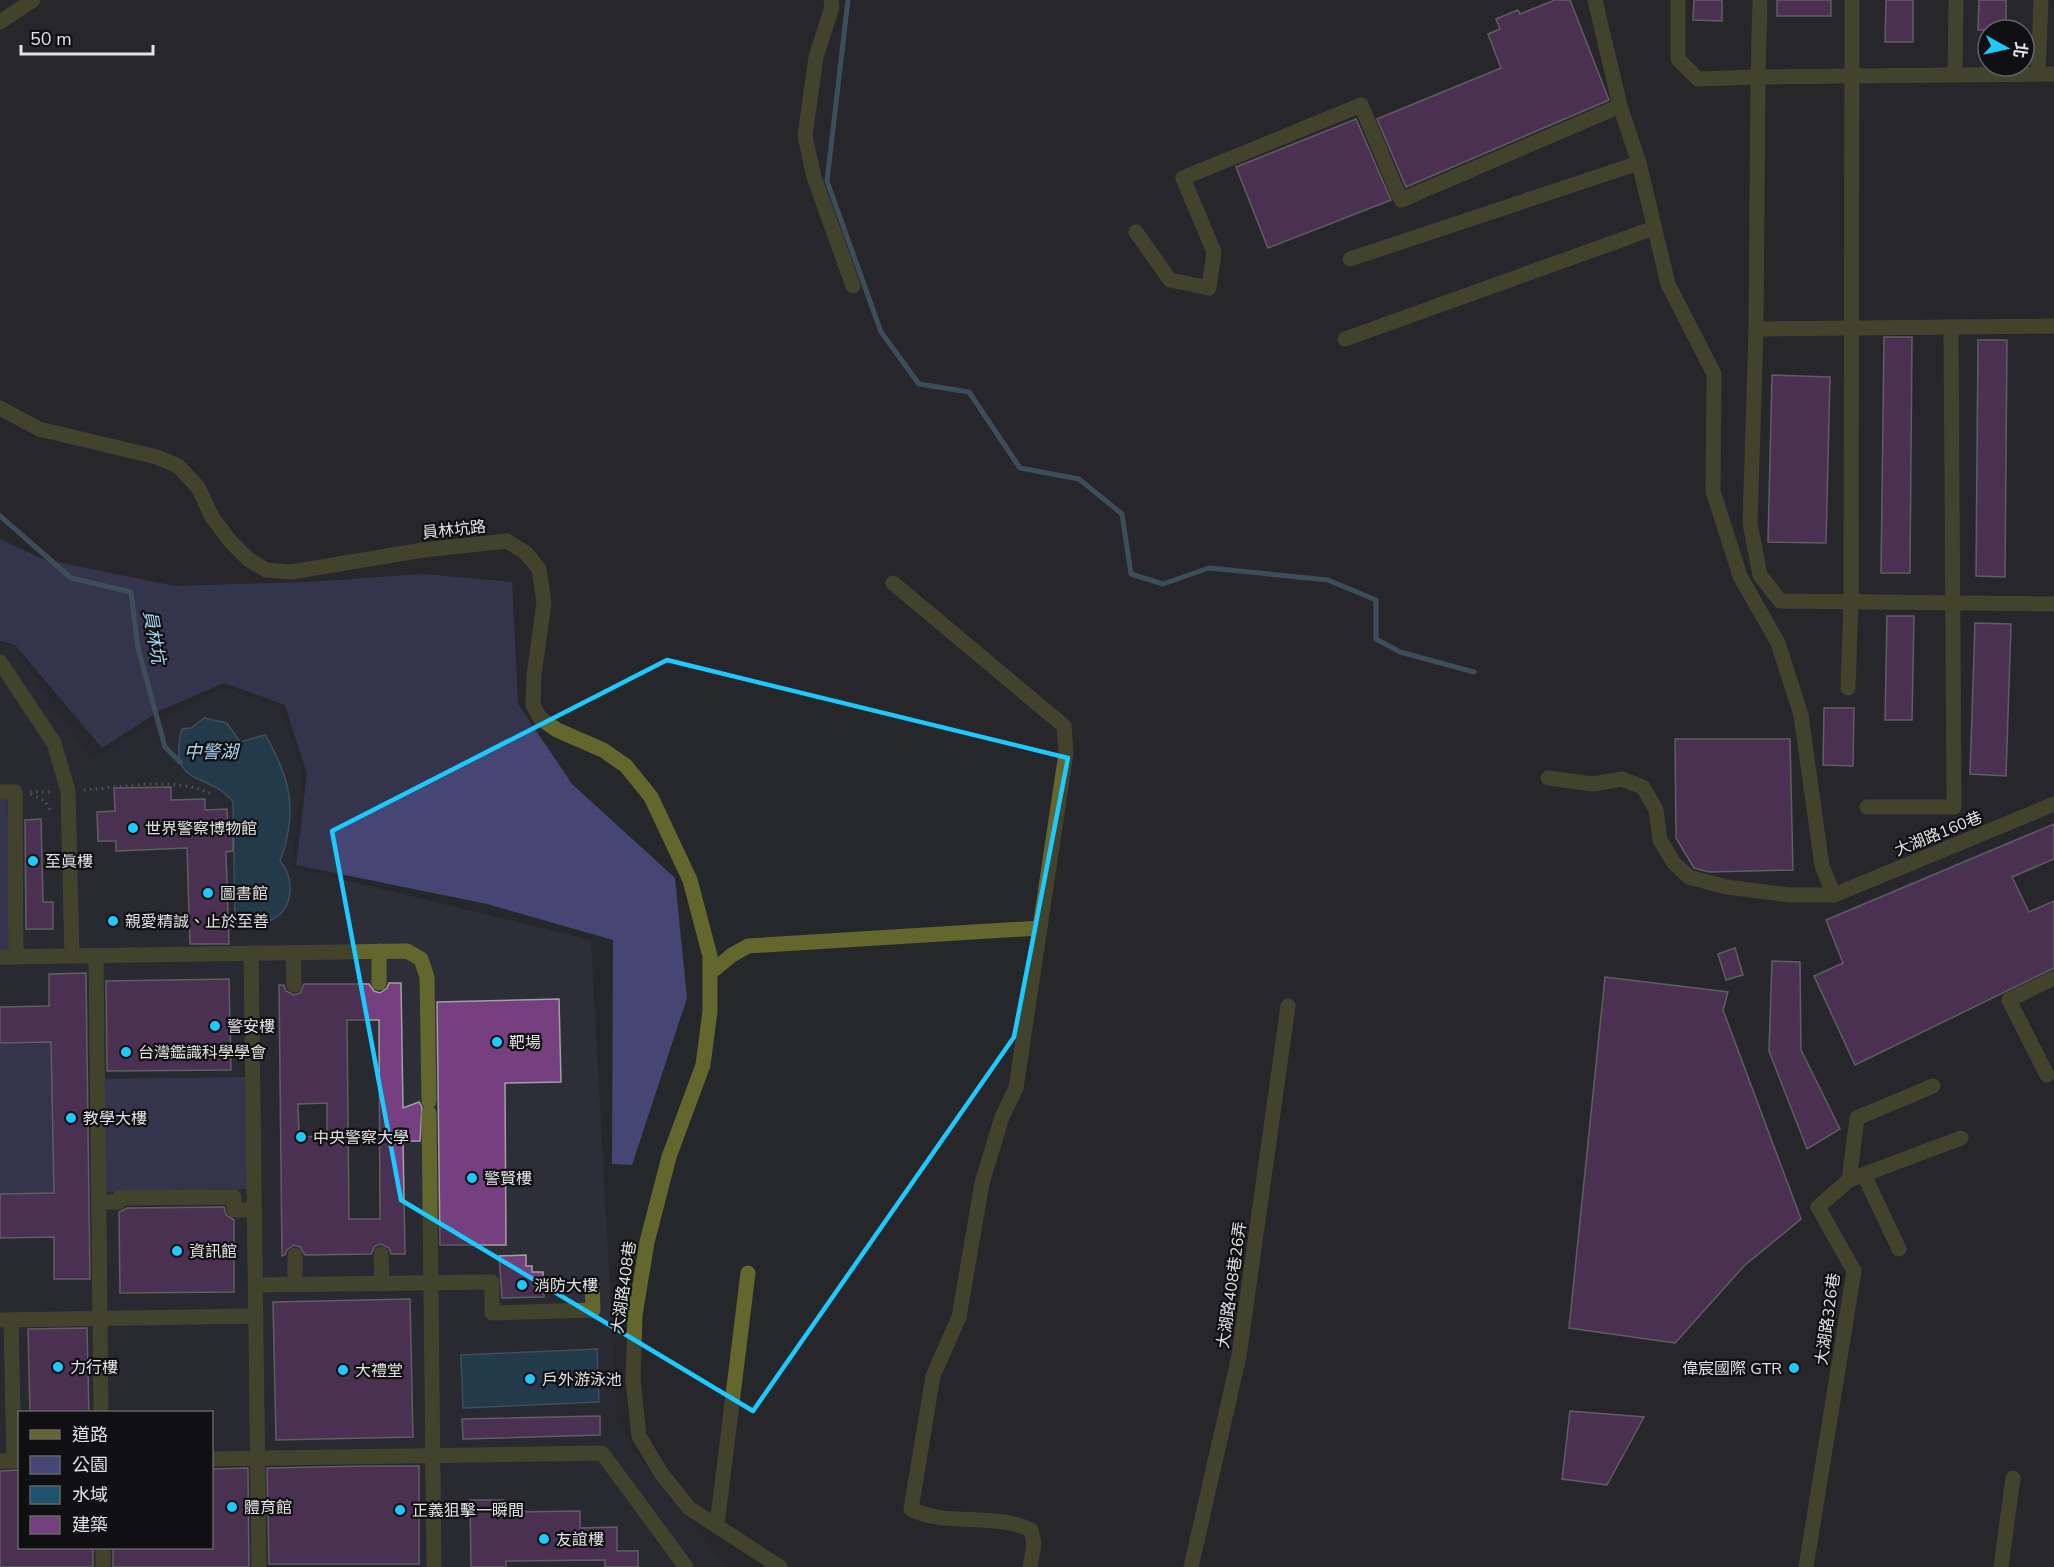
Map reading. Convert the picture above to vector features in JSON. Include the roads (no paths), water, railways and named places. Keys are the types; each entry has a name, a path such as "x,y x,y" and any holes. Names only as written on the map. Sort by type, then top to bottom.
{"street":[{"path":"0,22 33,0"},
{"path":"831,0 832,7 816,57 805,136 814,177 853,286"},
{"path":"1548,778 1593,784 1622,779 1643,787 1656,810 1660,840 1674,863 1689,877 1726,887 1790,895 1834,895 1822,866 1801,715 1778,643 1740,576 1713,491 1714,374 1668,284 1653,228 1640,163 1620,106 1595,0"},
{"path":"1678,0 1678,59 1698,79 2046,74 2041,0"},
{"path":"1760,0 1756,329 1749,523 1760,576 1780,601 2054,604"},
{"path":"1848,688 1851,602 1852,0"},
{"path":"1954,75 1956,0"},
{"path":"1136,232 1170,280 1209,288 1214,252 1183,178 1361,105 1401,200 1620,106"},
{"path":"1350,259 1640,163"},
{"path":"1345,339 1653,228"},
{"path":"1756,329 2054,326"},
{"path":"1867,807 1954,807 1951,327"},
{"name":"員林坑路","path":"0,408 39,429 157,457 178,466 198,487 212,518 231,542 248,559 266,570 291,572 423,550 490,542 507,542 526,553 539,569 544,603 534,675 533,705 540,718 557,730 603,750 626,766 651,796 690,880 710,956"},
{"path":"893,583 1064,726 1066,753 1016,1088 1002,1117 982,1183 959,1317 933,1376 911,1509 933,1515 1014,1522 1031,1530 1034,1544 1030,1567"},
{"path":"0,662 54,743 68,791 72,956"},
{"path":"0,792 15,792 8,957 407,951 416,954 425,967 429,1107 434,1567"},
{"name":"大湖路160巷","path":"1834,895 2054,804"},
{"path":"710,973 732,955 748,946 1040,927"},
{"path":"379,951 379,983"},
{"path":"293,952 294,985"},
{"path":"251,953 259,1567"},
{"path":"96,956 101,1411"},
{"name":"大湖路408巷","path":"710,956 710,1011 703,1065 669,1157 647,1242 635,1315 633,1380 639,1436 661,1473 689,1508 780,1567"},
{"path":"2047,1075 2009,1000 2054,978"},
{"name":"大湖路408巷26弄","path":"1191,1567 1239,1356 1288,1006"},
{"path":"1849,1180 1857,1118 1934,1086"},
{"name":"大湖路326巷","path":"1806,1567 1854,1271 1818,1207 1849,1180 1961,1138"},
{"path":"1864,1175 1899,1249"},
{"path":"99,1202 119,1202 119,1198 234,1197 234,1210 255,1210"},
{"path":"381,1254 382,1284"},
{"path":"294,1255 295,1284"},
{"path":"717,1525 748,1273"},
{"path":"256,1285 492,1282 492,1313 593,1310 592,1284"},
{"path":"11,1461 5,1320 256,1316"},
{"path":"213,1459 602,1453 686,1567"},
{"path":"2001,1567 2013,1478"},
{"path":"103,1549 103,1567"}],"water":[{"name":"中警湖","path":"204,718 227,723 240,742 265,735 286,781 290,811 289,827 280,861 290,883 289,900 280,914 264,923 235,923 233,802 224,792 185,770 180,761 179,748 182,729 191,728"},
{"name":"戶外游泳池","path":"597,1349 599,1402 463,1408 461,1355"}],"waterway":[{"path":"848,0 827,181 881,332 919,384 969,392 1020,468 1079,479 1122,514 1131,574 1163,584 1209,568 1328,580 1376,600 1376,639 1400,652 1474,672"},
{"name":"員林坑","path":"0,516 71,578 131,592 138,648 165,747 180,762"}],"place":[{"name":"世界警察博物館","path":"133,828"},
{"name":"至眞樓","path":"33,861"},
{"name":"圖書館","path":"208,893"},
{"name":"親愛精誠、止於至善","path":"113,921"},
{"name":"警安樓","path":"215,1026"},
{"name":"靶場","path":"497,1042"},
{"name":"台灣鑑識科學學會","path":"126,1052"},
{"name":"教學大樓","path":"71,1118"},
{"name":"中央警察大學","path":"301,1137"},
{"name":"警賢樓","path":"472,1178"},
{"name":"資訊館","path":"177,1251"},
{"name":"消防大樓","path":"522,1285"},
{"name":"力行樓","path":"58,1367"},
{"name":"偉宸國際 GTR","path":"1794,1368"},
{"name":"大禮堂","path":"343,1370"},
{"name":"戶外游泳池","path":"530,1379"},
{"name":"體育館","path":"232,1507"},
{"name":"正義狙擊一瞬間","path":"400,1510"},
{"name":"友誼樓","path":"544,1539"}]}
